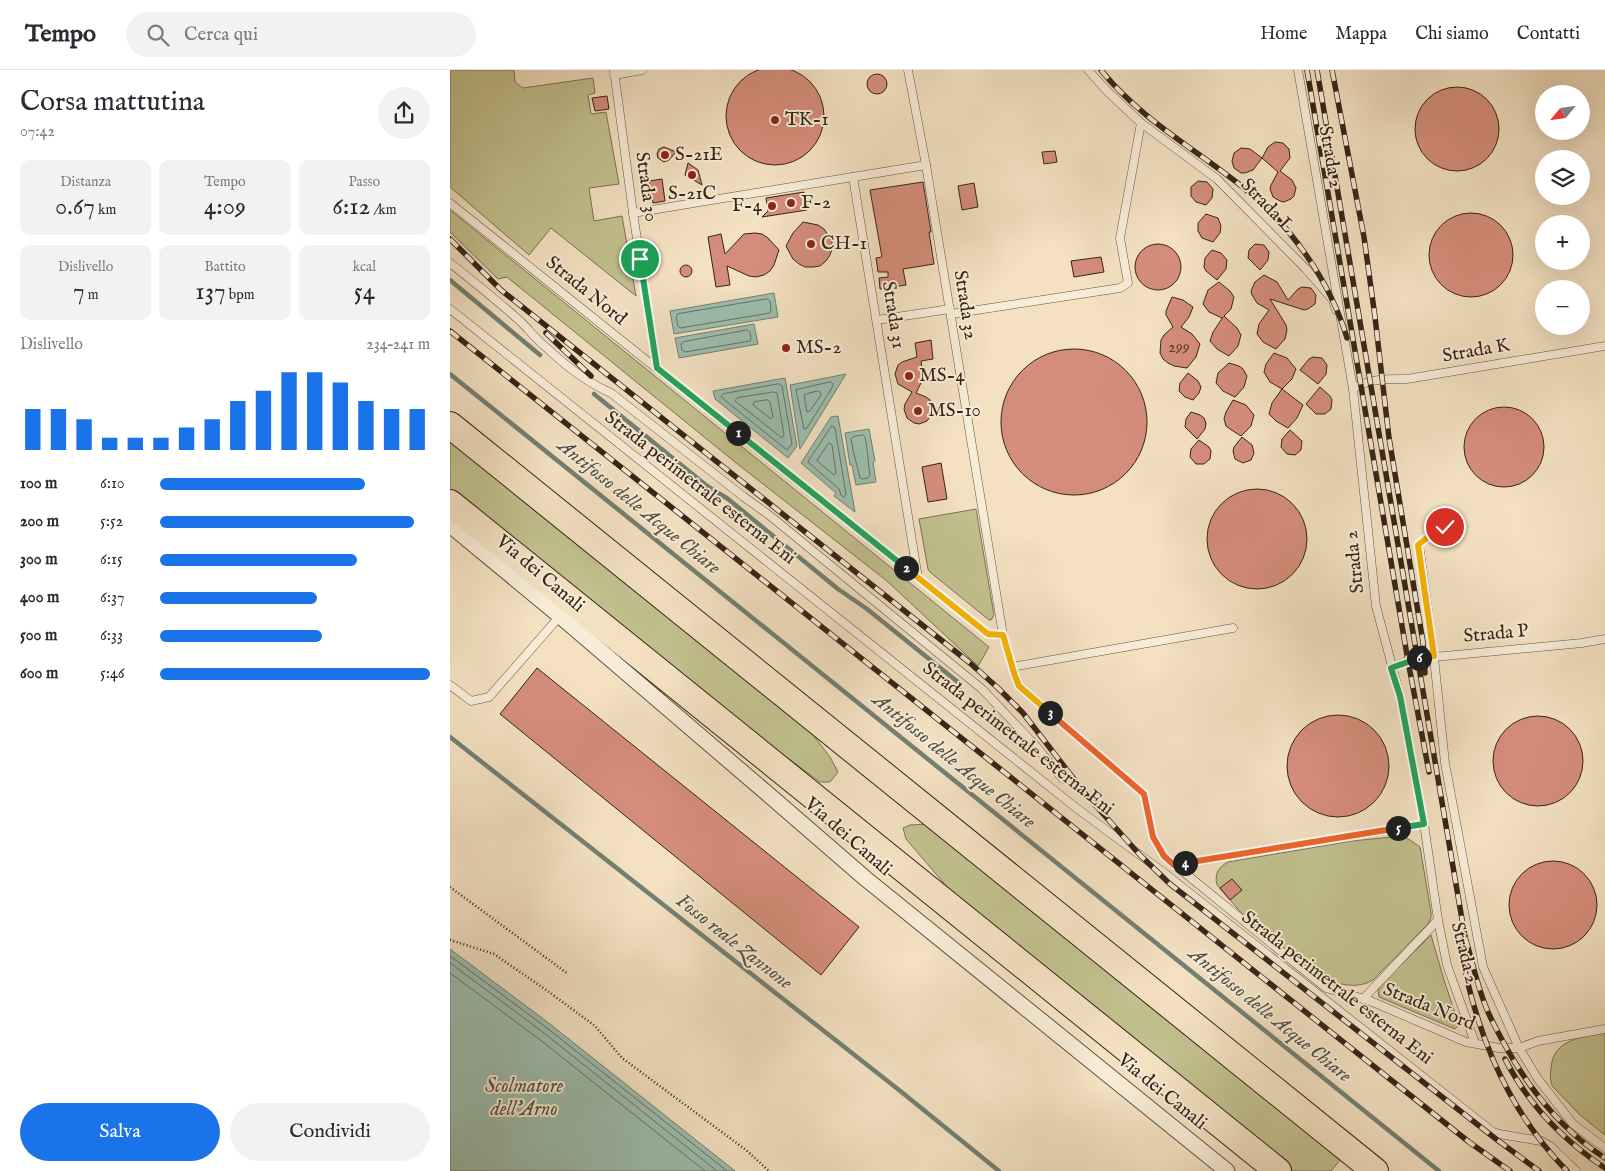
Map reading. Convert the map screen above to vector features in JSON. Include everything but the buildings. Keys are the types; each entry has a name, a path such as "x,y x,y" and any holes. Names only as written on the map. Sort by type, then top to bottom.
{"highway":[{"path":"450,425 1375,1171"},
{"path":"450,502 1274,1168"}],"street":[{"name":"Via dei Canali","path":"450,525 560,616 866,879 1227,1171"}],"lane":[{"path":"614,72 642,70"},
{"name":"Strada 32","path":"908,70 926,165 1003,635"},
{"name":"Strada L","path":"1088,70 1141,123 1217,179 1305,268 1333,300 1344,334"},
{"name":"Strada 2","path":"1298,70 1353,389 1375,597 1391,668 1400,696 1424,824 1438,920 1447,965 1475,1043"},
{"name":"Strada 30","path":"614,72 657,368"},
{"path":"877,320 950,312 1120,288 1128,283 1120,238 1141,123"},
{"path":"633,213 926,165"},
{"name":"Strada 31","path":"853,177 918,578"},
{"name":"Strada Nord","path":"450,203 988,634 1003,635 1019,686 1144,794 1153,837 1164,856 1326,988 1363,999 1466,1042 1507,1049 1519,1048"},
{"path":"450,263 498,302 573,370 598,387 611,393 768,515 982,689 1035,745 1063,779"},
{"name":"Strada perimetrale esterna Eni","path":"450,309 1075,807 1163,872 1493,1132 1540,1141 1550,1146 1576,1171"},
{"name":"Strada K","path":"1353,389 1361,383 1382,380 1407,380 1605,346"},
{"path":"1445,527 1418,545 1434,656 1446,763 1483,967 1519,1048 1538,1079 1573,1124 1605,1148"},
{"path":"450,685 471,701 489,697 560,616"},
{"path":"1012,667 1233,628"},
{"name":"Strada P","path":"1391,668 1417,659 1434,656 1582,643 1605,639"},
{"path":"1174,865 1424,824"},
{"path":"1363,999 1438,920"},
{"path":"1519,1048 1538,1041 1605,1029"}],"path":[{"path":"450,887 568,974"},
{"path":"450,940 494,954 549,992 595,1026 622,1058 746,1150 768,1171"}],"shaded area":[{"path":"450,70 514,70 515,82 523,88 593,78 595,93 588,95 591,114 606,112 619,184 589,188 594,221 622,216 636,296 551,228 529,255 450,187"},
{"path":"450,210 989,647 978,666 887,581 735,462 507,277 498,279 450,232"},
{"path":"450,442 807,727 830,757 838,772 830,782 820,782 749,729 450,489"},
{"path":"976,509 994,615 991,620 930,572 919,519"},
{"path":"928,824 1341,1159 1331,1171 1292,1171 948,888 906,839 903,828 910,825"},
{"path":"1402,836 1420,847 1431,918 1428,924 1373,980 1359,985 1344,984 1315,974 1244,916 1217,885 1216,877 1218,871 1228,862 1352,841"},
{"path":"1431,935 1459,1025 1455,1029 1379,997 1378,991 1380,986"},
{"path":"1605,1033 1605,1135 1580,1115 1553,1087 1550,1076 1553,1058 1563,1045 1578,1038"}],"water":[{"path":"774,293 778,317 674,334 670,311"},
{"path":"754,324 758,344 679,358 675,338"},
{"path":"846,374 800,449 790,385"},
{"path":"785,378 797,446 788,458 715,399 713,391"},
{"path":"838,416 855,512 834,496 836,493 801,463 831,417"},
{"path":"869,429 875,461 873,462 876,482 856,485 852,465 850,465 845,433"},
{"name":"Scolmatore dell'Arno","path":"450,949 550,1024 735,1171 450,1171"}],"waterway":[{"path":"450,280 540,355"},
{"name":"Antifosso delle Acque Chiare","path":"450,374 1439,1171"},
{"path":"594,394 707,486 728,499 838,589 867,609 959,683 960,695"},
{"name":"Fosso reale Zannone","path":"450,737 899,1090 999,1171"}],"railway":[{"path":"1101,70 1133,104 1245,189 1278,220 1307,256 1319,276 1340,317 1347,338"},
{"path":"1307,70 1408,661 1429,772"},
{"path":"1317,70 1465,937 1488,1011 1521,1073 1559,1120 1573,1134 1605,1158"},
{"path":"1332,70 1364,237 1389,438 1423,642 1425,673"},
{"path":"450,239 501,290 970,663 998,688 1023,713 1087,796 1140,855 1170,884 1539,1171"},
{"path":"450,331 1469,1142 1510,1171"},
{"path":"546,333 591,376"},
{"path":"1457,930 1471,996 1493,1059 1507,1089 1524,1117 1544,1145 1567,1171"},
{"path":"1505,1059 1524,1091 1548,1120 1575,1145 1605,1168"}],"place":[{"name":"TK-1","path":"775,120"},
{"name":"S-21E","path":"665,155"},
{"name":"S-21C","path":"692,175"},
{"name":"F-2","path":"791,203"},
{"name":"F-4","path":"772,206"},
{"name":"CH-1","path":"811,244"},
{"name":"MS-2","path":"786,348"},
{"name":"MS-4","path":"909,376"},
{"name":"MS-10","path":"918,411"}],"route":[{"path":"640,259 657,368 988,634 1003,635 1019,686 1144,794 1153,837 1164,856 1174,865 1424,824 1400,696 1391,668 1408,661 1434,656 1418,545 1445,527"}]}
